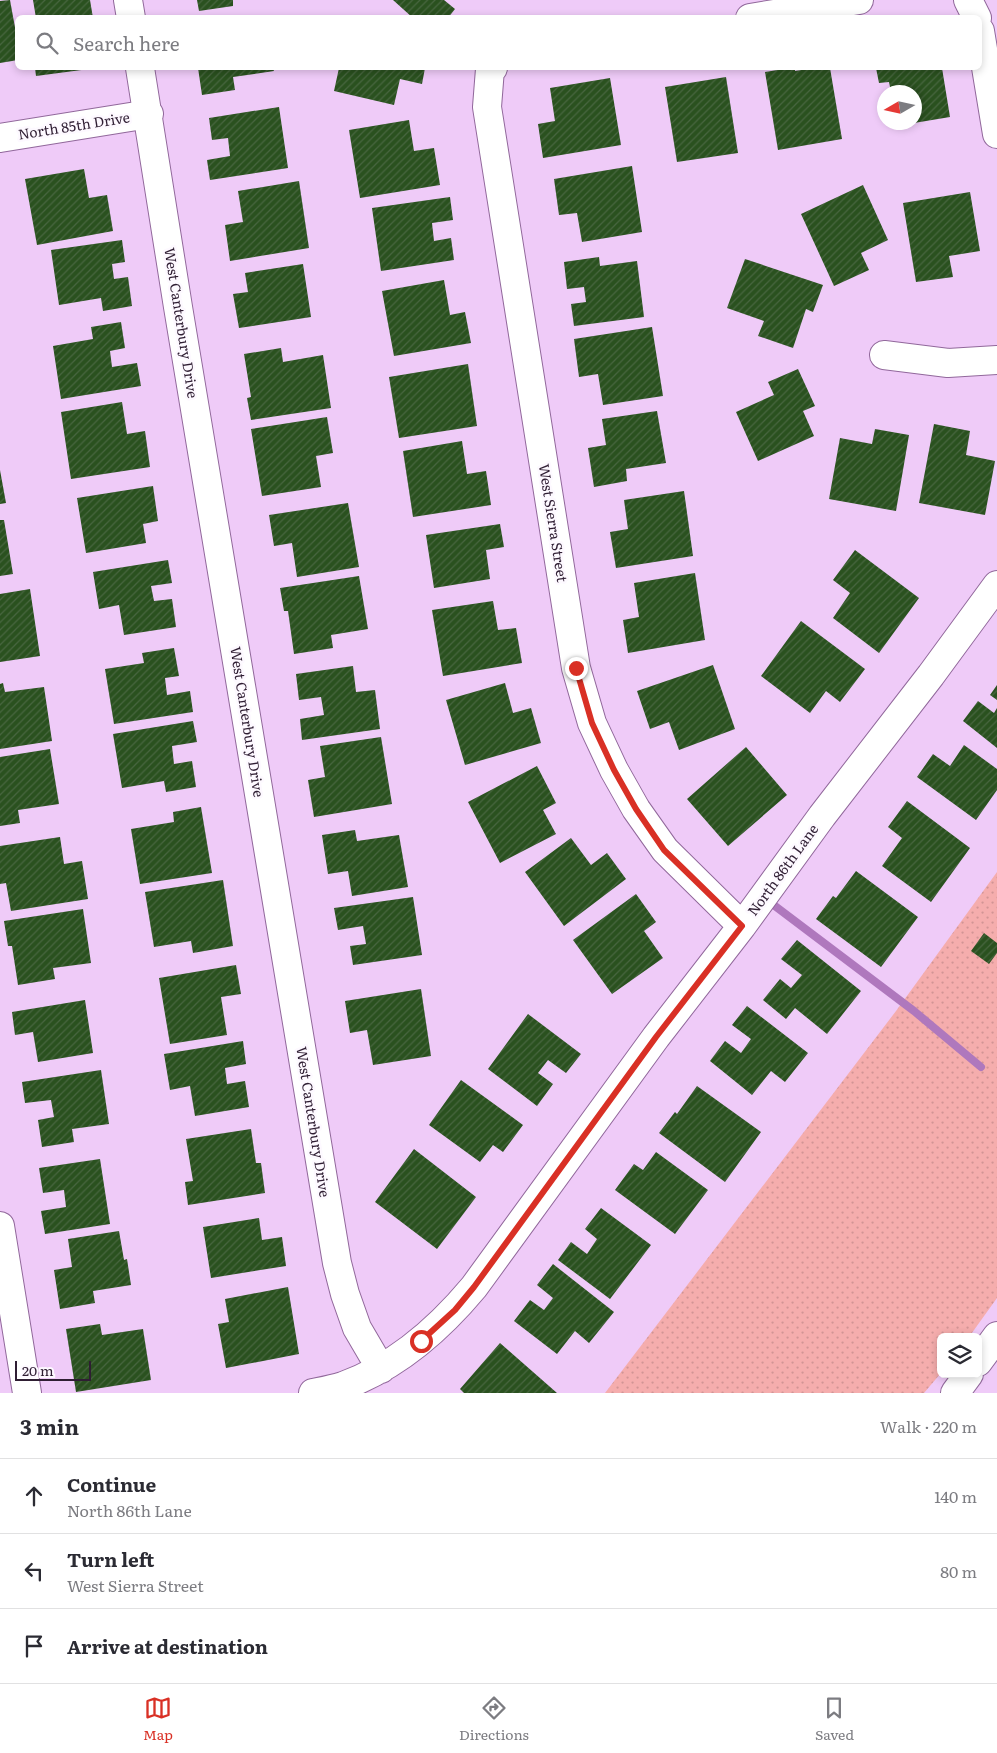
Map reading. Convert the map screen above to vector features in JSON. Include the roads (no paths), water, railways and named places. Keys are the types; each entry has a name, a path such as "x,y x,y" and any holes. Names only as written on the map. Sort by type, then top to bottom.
{"street":[{"path":"128,0 131,15"},
{"path":"768,15 859,0"},
{"path":"968,0 975,15"},
{"path":"982,43 997,134"},
{"name":"West Canterbury Drive","path":"140,70 337,1262 345,1294 357,1328 381,1369"},
{"name":"West Sierra Street","path":"491,70 487,107 576,668 592,723 614,770 636,809 664,850 742,926"},
{"name":"North 85th Drive","path":"0,138 149,114"},
{"path":"884,355 948,363 997,360"},
{"name":"North 86th Lane","path":"313,1393 343,1386 381,1369 421,1341 455,1310 474,1287 656,1037 742,926 822,816 931,675 997,585"},
{"path":"0,1226 26,1393"},
{"path":"982,1357 997,1336"},
{"path":"955,1393 966,1378"}],"waterway":[{"path":"767,900 914,1011 981,1067"}]}
